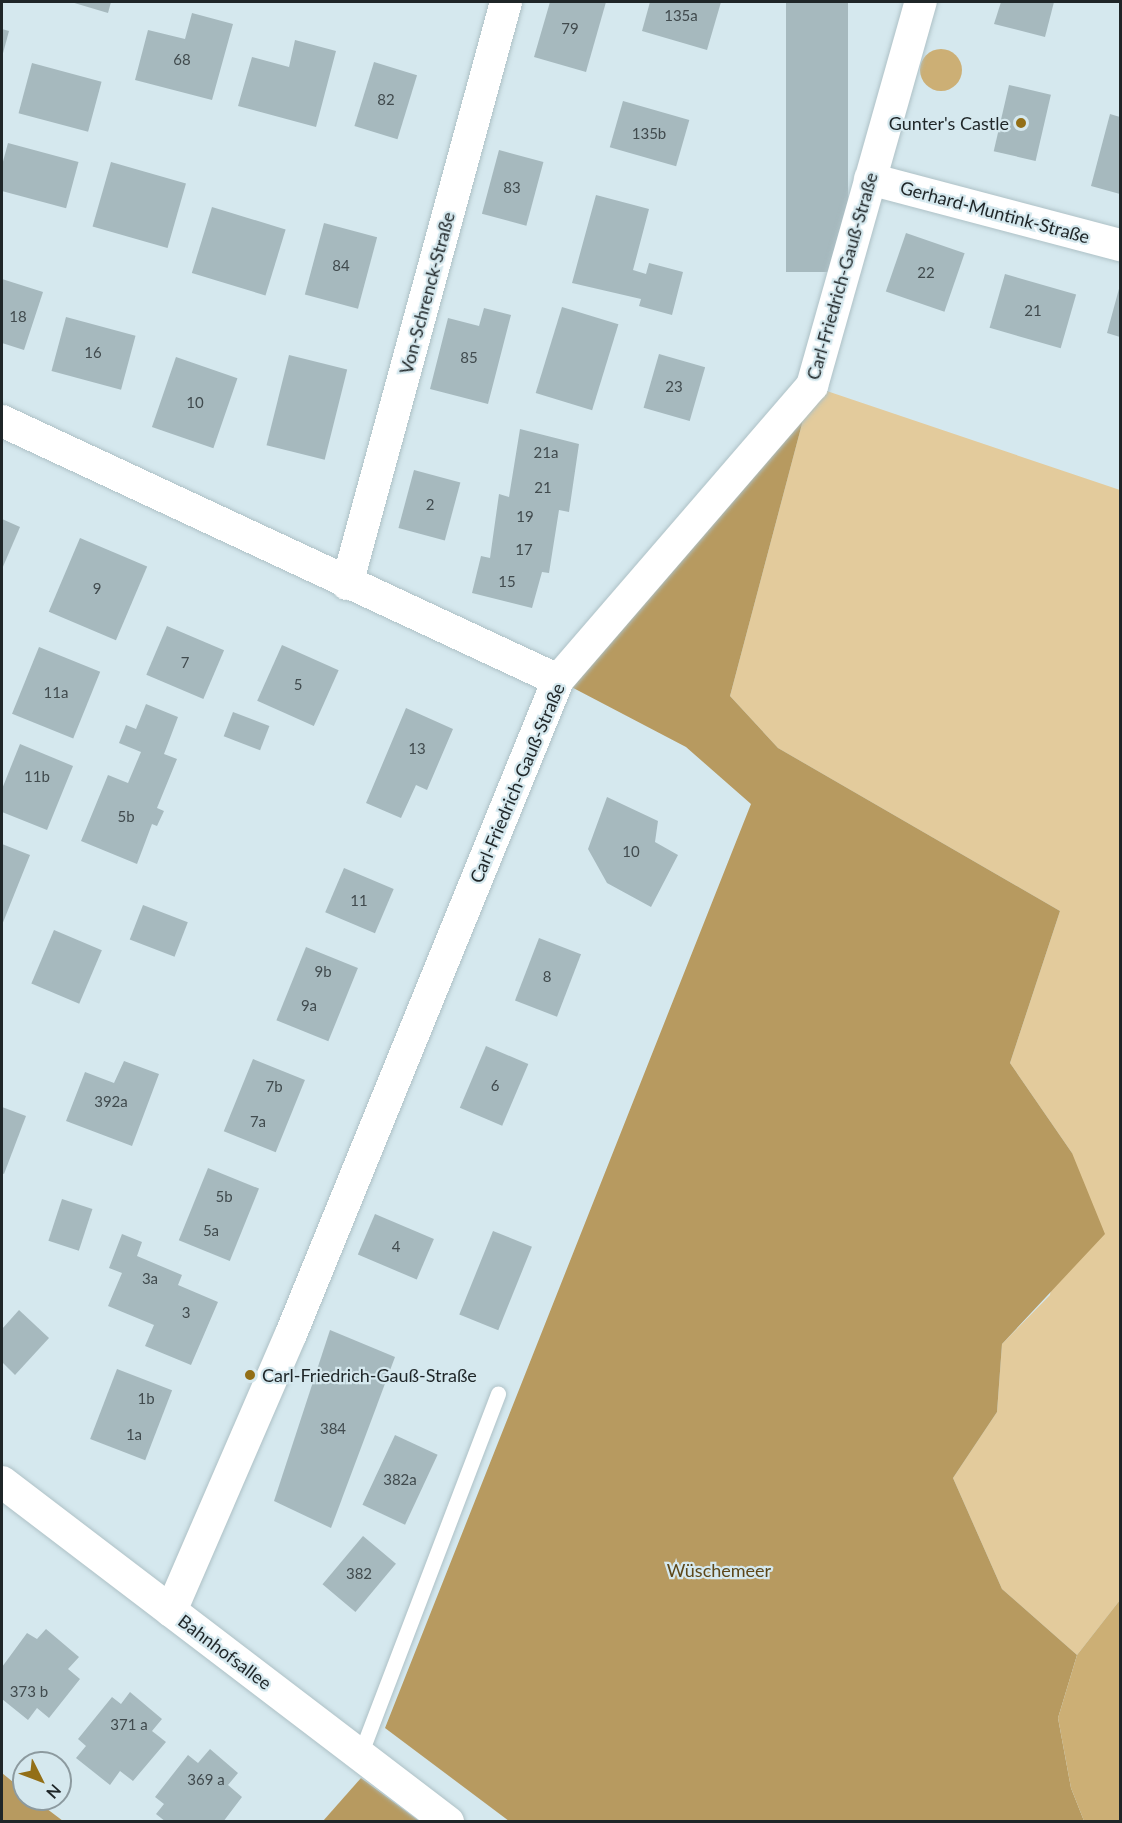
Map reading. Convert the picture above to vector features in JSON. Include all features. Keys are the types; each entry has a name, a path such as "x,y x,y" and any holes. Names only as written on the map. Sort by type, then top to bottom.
{"street":[{"name":"Von-Schrenck-Straße","path":"347,584 506,2"},
{"name":"Carl-Friedrich-Gauß-Straße","path":"171,1611 291,1334 558,680 812,386 921,2"},
{"name":"Gerhard-Muntink-Straße","path":"870,179 1120,245"},
{"path":"2,421 347,584 558,680"},
{"name":"Bahnhofsallee","path":"2,1482 448,1821"}],"lane":[{"path":"360,1755 498,1393"}],"shaded area":[{"path":"941,49 956,55 962,70 956,85 941,91 926,85 920,70 926,55"},
{"path":"812,386 1120,490 1120,1600 1077,1655 1002,1589 953,1478 997,1412 1002,1344 1050,1295 1072,1153 1010,1063 1060,911 778,748 730,696"},
{"path":"1120,1600 1120,1821 1084,1821 1071,1788 1058,1718 1077,1655"}],"green space":[{"name":"Wüschemeer","path":"812,386 730,696 778,748 1060,911 1010,1063 1072,1153 1105,1234 1002,1344 997,1412 953,1478 1002,1589 1077,1655 1058,1718 1071,1788 1084,1821 509,1821 385,1728 751,804 686,747 558,680"},
{"path":"2,1773 12,1781 12,1811 50,1811 63,1821 2,1821"},
{"path":"361,1778 419,1821 323,1821"}],"building":[{"path":"71,2 111,2 108,13"},
{"path":"550,2 606,2 586,72 534,57"},
{"path":"650,2 721,2 707,50 642,31"},
{"path":"786,2 848,2 848,272 786,272"},
{"path":"1001,2 1054,2 1045,37 994,24"},
{"path":"192,13 233,24 212,100 135,80 148,30 185,39"},
{"path":"2,29 9,31 2,57"},
{"path":"295,40 336,51 316,127 238,106 252,57 289,67"},
{"path":"374,62 417,75 397,139 354,126"},
{"path":"32,63 102,82 88,132 19,113"},
{"name":"Gunter's Castle","path":"1009,85 1051,95 1036,161 994,151"},
{"path":"623,101 689,120 676,166 610,147"},
{"path":"1110,114 1120,117 1120,194 1091,186"},
{"path":"8,143 79,162 66,208 2,191 2,165"},
{"path":"499,150 543,162 526,226 482,214"},
{"path":"111,162 186,183 168,248 93,226"},
{"path":"596,195 649,209 633,270 646,274 649,263 683,272 672,315 639,306 641,299 572,283"},
{"path":"212,207 286,230 265,295 192,273"},
{"path":"324,223 377,237 358,309 305,294"},
{"path":"906,233 965,253 944,312 886,292"},
{"path":"1005,274 1076,294 1061,348 990,328"},
{"path":"2,279 43,292 24,350 2,343"},
{"path":"1120,285 1120,337 1107,333"},
{"path":"562,307 618,324 592,410 536,393"},
{"path":"484,308 511,315 488,404 430,389 448,318 479,326"},
{"path":"66,317 136,336 121,390 52,371"},
{"path":"659,354 705,367 690,421 644,408"},
{"path":"289,355 347,370 325,460 267,445"},
{"path":"176,357 237,378 213,448 152,427"},
{"path":"520,429 579,444 569,512 559,510 549,573 542,572 532,608 472,593 481,556 490,558 499,494 509,497"},
{"path":"414,470 460,482 445,540 398,528"},
{"path":"2,519 20,527 2,569"},
{"path":"80,538 147,567 116,640 49,612"},
{"path":"167,626 224,650 203,699 146,675"},
{"path":"282,645 339,670 314,726 257,701"},
{"path":"39,647 100,672 73,738 12,714"},
{"path":"146,704 178,717 164,754 177,759 157,808 164,811 157,826 152,824 137,864 81,841 108,775 128,783 141,752 119,743 126,725 136,729"},
{"path":"406,708 453,729 427,790 416,785 401,818 366,803"},
{"path":"233,712 269,726 260,750 224,736"},
{"path":"20,744 73,766 47,830 2,812 2,789"},
{"path":"607,797 658,821 655,842 678,855 651,907 607,883 588,849"},
{"path":"2,844 30,855 2,925"},
{"path":"344,868 394,889 375,933 325,912"},
{"path":"143,905 188,922 175,957 130,940"},
{"path":"54,930 102,950 79,1004 31,983"},
{"path":"539,938 581,954 557,1017 515,1001"},
{"path":"306,947 358,968 328,1041 276,1020"},
{"path":"486,1046 528,1064 502,1126 460,1108"},
{"path":"253,1059 305,1080 276,1152 224,1131"},
{"path":"124,1061 159,1074 132,1146 66,1121 85,1072 114,1083"},
{"path":"2,1107 26,1116 4,1174 2,1173"},
{"path":"208,1168 259,1189 230,1261 179,1240"},
{"path":"62,1199 92,1209 79,1251 48,1241"},
{"path":"375,1214 434,1239 417,1280 358,1255"},
{"path":"493,1231 532,1247 498,1330 459,1314"},
{"path":"122,1234 142,1242 137,1256 182,1275 178,1285 218,1302 191,1365 145,1346 154,1325 108,1306 122,1273 109,1268"},
{"path":"19,1310 49,1338 15,1375 2,1362 2,1329"},
{"path":"330,1330 395,1357 331,1528 274,1501"},
{"path":"117,1369 172,1390 145,1460 90,1439"},
{"path":"395,1435 438,1455 405,1525 362,1505"},
{"path":"363,1536 396,1564 355,1612 323,1584"},
{"path":"46,1629 79,1657 68,1669 80,1679 49,1718 37,1708 28,1720 2,1699 2,1667 27,1633 37,1639"},
{"path":"130,1692 162,1719 152,1731 166,1742 133,1781 120,1771 110,1785 76,1758 86,1746 78,1739 112,1697 121,1704"},
{"path":"210,1749 238,1773 228,1785 242,1797 223,1822 166,1822 156,1814 164,1804 155,1797 188,1755 198,1763"}],"place":[{"name":"Gunter's Castle","path":"1021,123"},
{"name":"Carl-Friedrich-Gauß-Straße","path":"250,1375"}]}
